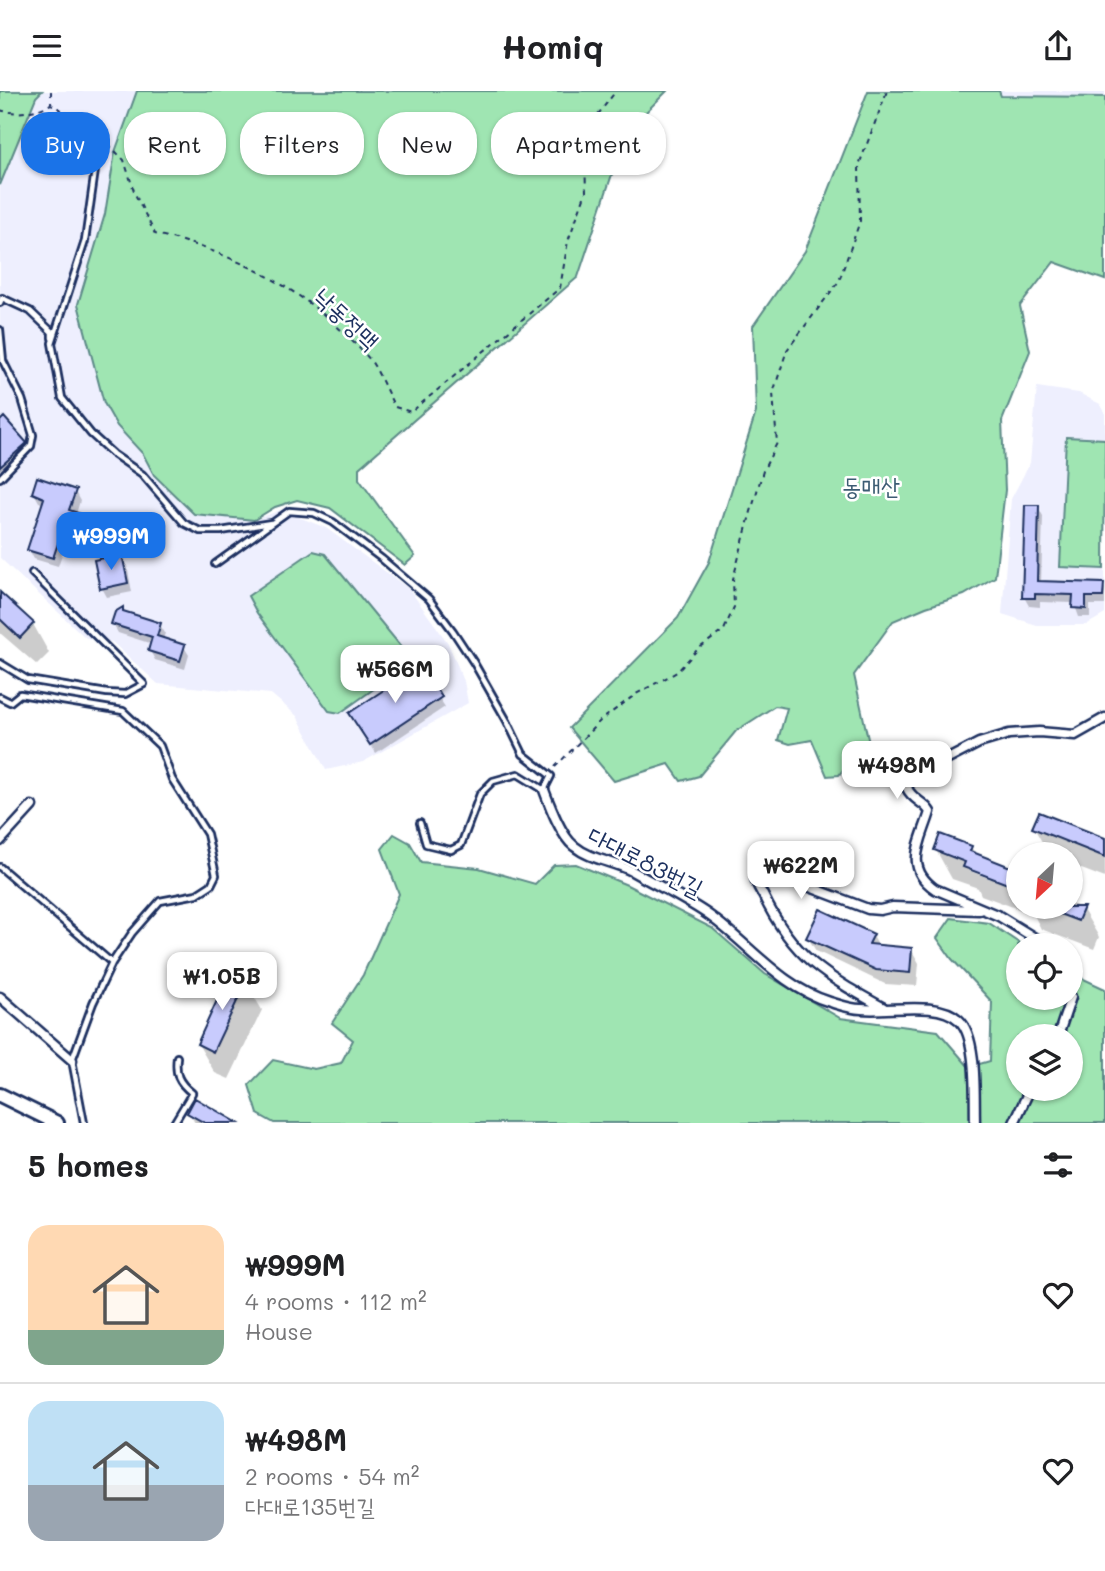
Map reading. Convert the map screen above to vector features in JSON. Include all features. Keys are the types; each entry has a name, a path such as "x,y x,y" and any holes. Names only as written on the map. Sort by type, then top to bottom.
{"main road":[{"path":"0,1095 57,1123"}],"street":[{"path":"1027,933 999,916 935,889 919,874 916,859 930,812 928,807 911,796 907,788 910,781 920,773 979,743 1019,733 1075,735 1105,718"},
{"name":"다대로83번길","path":"544,790 552,812 572,845 598,859 623,867 688,902 728,930 776,972 806,991 827,1002 849,1007 940,1010 959,1020 970,1035 975,1123"},
{"path":"0,841 32,806"},
{"path":"886,1009 831,979 806,959 786,936 768,907 755,880 759,871 765,870 868,909 893,907 984,910"},
{"path":"0,997 72,1060"},
{"path":"1014,1123 1024,1101"}],"lane":[{"path":"52,343 85,241 94,175"},
{"path":"0,303 2,298 30,311 52,333 62,398 113,454 142,474 184,523 200,531 221,531 272,523"},
{"path":"0,330 1,361 22,399 33,435 31,446 0,478"},
{"path":"215,563 289,511 314,513 333,522 429,599 474,663 523,754 551,776 544,790 518,775 493,781 480,794 461,845 451,850 426,843 420,823"},
{"path":"0,663 28,680 107,693 125,694 144,684 33,573"},
{"path":"0,697 10,702 20,694 123,712 160,745 172,779 207,834 216,875 211,885 197,894 160,901 132,933 112,963 93,1003 72,1060 84,1123"},
{"path":"0,867 112,963"},
{"path":"174,1123 192,1093 182,1085 176,1075 177,1057"}],"path":[{"path":"0,110 13,114 43,108 51,104 51,91"},
{"name":"낙동정맥","path":"51,104 86,124 124,160 135,194 155,234 195,243 272,277 309,301 339,327 372,362 395,407 411,412 560,288 568,241 586,192 586,157 596,117 616,91"},
{"path":"551,776 555,766 600,721 636,694 677,672 698,649 724,630 734,607 733,579 750,515 763,471 777,443 773,393 787,350 839,281 860,221 859,165 887,91"}],"shaded area":[{"path":"42,91 137,91 129,112 124,112 124,127 115,152 105,214 78,303 104,403 117,426 143,454 154,475 254,520 281,510 326,528 409,589 448,643 464,681 468,703 363,762 326,770 297,716 271,694 158,684 112,642 86,638 0,558 0,185 21,133 21,175 110,175 110,112 30,112 36,96"},
{"path":"999,91 1105,91 1105,97 1000,96"},
{"path":"1037,387 1079,393 1100,404 1105,412 1105,614 1086,625 1037,625 1002,614 1011,499 1030,463"}],"green space":[{"path":"0,91 42,91 36,97 30,112 21,112 21,134 0,185"},
{"path":"137,91 667,91 646,112 491,112 491,175 612,175 578,277 359,468 359,479 415,556 405,565 330,508 297,500 275,507 254,520 194,514 154,475 143,454 117,426 104,403 78,304 105,214 115,152 124,127 124,175 226,175 226,112 129,112"},
{"name":"동매산","path":"868,91 999,91 1001,96 1105,97 1105,280 1054,262 1020,306 1030,351 1002,421 1005,490 995,577 964,595 893,621 854,675 870,748 849,762 839,775 827,776 812,740 790,744 778,740 787,708 775,706 736,731 699,776 681,781 669,764 614,781 569,728 678,618 709,562 756,412 753,326 805,251"},
{"path":"1066,437 1105,439 1104,569 1060,567"},
{"path":"313,551 325,554 408,655 406,666 340,713 329,711 257,613 248,596"},
{"path":"394,834 410,843 421,862 479,868 535,884 554,865 576,864 627,885 712,928 765,974 840,1018 938,1031 969,1067 990,1061 992,1002 952,959 937,938 951,918 989,923 1006,934 1006,1010 1083,1010 1083,979 1105,989 1105,1123 274,1123 258,1114 249,1085 273,1060 314,1069 341,1063 353,1040 332,1023 363,975 399,894 382,849"}],"building":[{"path":"4,417 27,443 0,467 0,421"},
{"path":"37,477 76,490 69,510 110,524 106,537 65,523 53,558 27,550 44,498 32,493"},
{"path":"1025,505 1039,505 1037,581 1104,583 1103,597 1086,597 1086,609 1072,608 1073,595 1035,594 1035,598 1022,598"},
{"path":"122,554 128,583 100,589 94,560"},
{"path":"0,592 34,623 20,638 0,619"},
{"path":"123,607 123,611 161,623 157,636 185,645 180,661 148,651 152,637 111,624 115,612"},
{"path":"420,666 442,697 370,745 349,713"},
{"path":"1039,812 1105,838 1105,857 1083,848 1083,842 1067,842 1032,828"},
{"path":"940,834 972,846 970,851 1006,865 1006,883 963,867 965,862 934,850"},
{"path":"820,909 874,934 869,944 912,948 910,973 876,970 806,938"},
{"path":"230,972 247,980 213,1052 197,1044"},
{"path":"195,1098 238,1123 205,1123 187,1113"}]}
